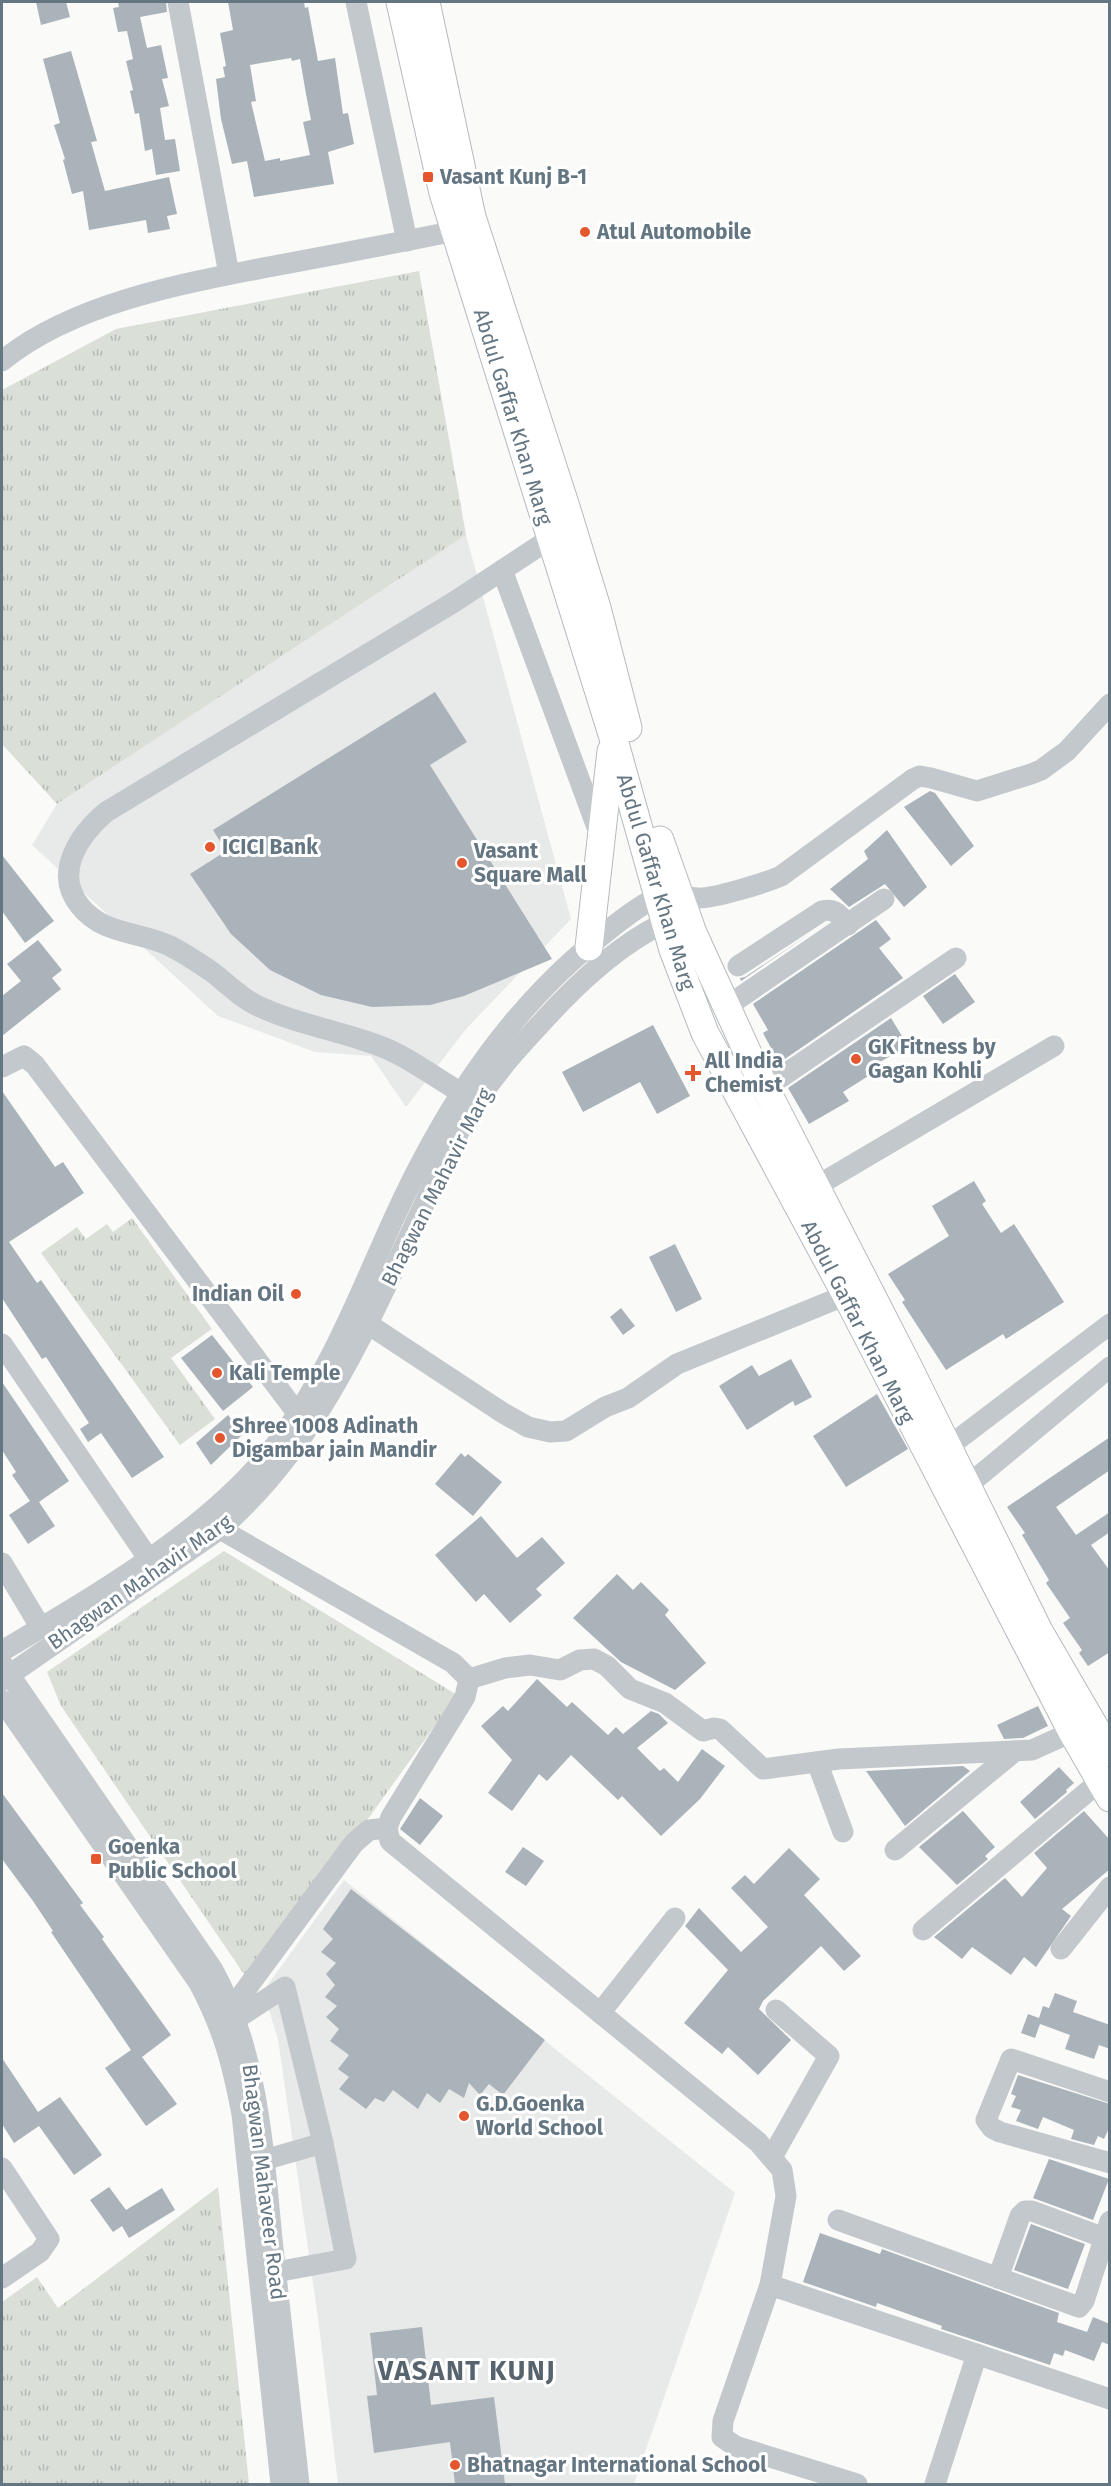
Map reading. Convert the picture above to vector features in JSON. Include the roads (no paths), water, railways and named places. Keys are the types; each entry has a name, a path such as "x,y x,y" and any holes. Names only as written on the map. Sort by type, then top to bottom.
{"main road":[{"name":"Abdul Gaffar Khan Marg","path":"400,2 443,193 454,231 612,736 676,905 765,1088 1039,1631 1110,1753"},
{"name":"Abdul Gaffar Khan Marg","path":"426,2 472,217 597,608 676,905 705,1033 846,1295 1104,1790"},
{"path":"589,947 612,736"}],"street":[{"path":"178,2 229,274"},
{"path":"356,2 407,241"},
{"path":"2,361 45,332 79,315 199,280 454,231"},
{"path":"460,1092 378,1045 313,1028 254,1005 212,972 170,946 100,924 80,906 73,895 70,864 77,843 87,828 106,812 454,602 551,538"},
{"path":"502,570 602,841"},
{"path":"676,905 759,885 781,876 920,776 977,792 1041,770 1066,751 1110,704"},
{"path":"726,1007 884,899"},
{"name":"Bhagwan Mahavir Marg","path":"2,1651 148,1558 205,1517 239,1487 279,1441 326,1367 359,1322 414,1177 460,1092 526,1004 589,947 676,905"},
{"name":"Bhagwan Mahavir Marg","path":"4,1673 220,1529 250,1502 310,1428 359,1322 464,1124 506,1060 592,972 676,905"},
{"path":"738,966 822,911 830,909 848,925"},
{"path":"765,1088 956,958"},
{"path":"815,1187 1054,1046"},
{"path":"2,1067 24,1056 35,1065 297,1413"},
{"path":"359,1322 503,1413 528,1427 550,1432 566,1431 605,1407 627,1398 677,1364 846,1295"},
{"path":"948,1447 1110,1324"},
{"path":"2,1344 148,1558"},
{"path":"967,1486 1110,1367"},
{"path":"220,1529 453,1663 468,1679"},
{"path":"2,1563 40,1628"},
{"path":"468,1679 505,1668 530,1665 560,1670 580,1660 594,1659 630,1689 665,1703 703,1731 720,1729 763,1769 817,1762 1032,1750 1072,1732"},
{"name":"Bhagwan Mahaveer Road","path":"4,1673 213,1970 234,2014 253,2081 264,2160 299,2484"},
{"path":"468,1679 465,1697 387,1828 390,1840 758,2142 782,2170 786,2196 770,2285 723,2421 722,2437 735,2446 857,2484"},
{"name":"Bhagwan Mahaveer Road","path":"2,1700 199,1983 220,2023 232,2061 242,2114 281,2484"},
{"path":"895,1850 1015,1751"},
{"path":"817,1762 843,1832"},
{"path":"923,1930 1104,1790"},
{"path":"234,2014 354,1843 369,1830 387,1828"},
{"path":"1061,1949 1110,1887"},
{"path":"600,2013 675,1918"},
{"path":"234,2014 285,1987 322,2143 346,2259 276,2272"},
{"path":"771,2157 829,2056 776,2010"},
{"path":"1110,2092 1011,2059 986,2120 1000,2133 1110,2163"},
{"path":"264,2160 322,2143"},
{"path":"2,2168 49,2239 40,2252 2,2278"},
{"path":"837,2220 998,2278 1079,2307 1084,2301 1108,2233 1025,2211 1020,2216 998,2278"},
{"path":"770,2285 1110,2399"},
{"path":"935,2484 977,2354"}],"place":[{"name":"Vasant Kunj B-1","path":"428,177"},
{"name":"Atul Automobile","path":"585,232"},
{"name":"ICICI Bank","path":"210,847"},
{"name":"Vasant Square Mall","path":"462,863"},
{"name":"GK Fitness by Gagan Kohli","path":"856,1059"},
{"name":"All India Chemist","path":"693,1073"},
{"name":"Indian Oil","path":"296,1294"},
{"name":"Kali Temple","path":"217,1373"},
{"name":"Shree 1008 Adinath Digambar jain Mandir","path":"220,1438"},
{"name":"Goenka Public School","path":"96,1859"},
{"name":"G.D.Goenka World School","path":"464,2116"},
{"name":"Bhatnagar International School","path":"455,2465"}],"district":[{"name":"VASANT KUNJ","path":"467,2371"}]}
